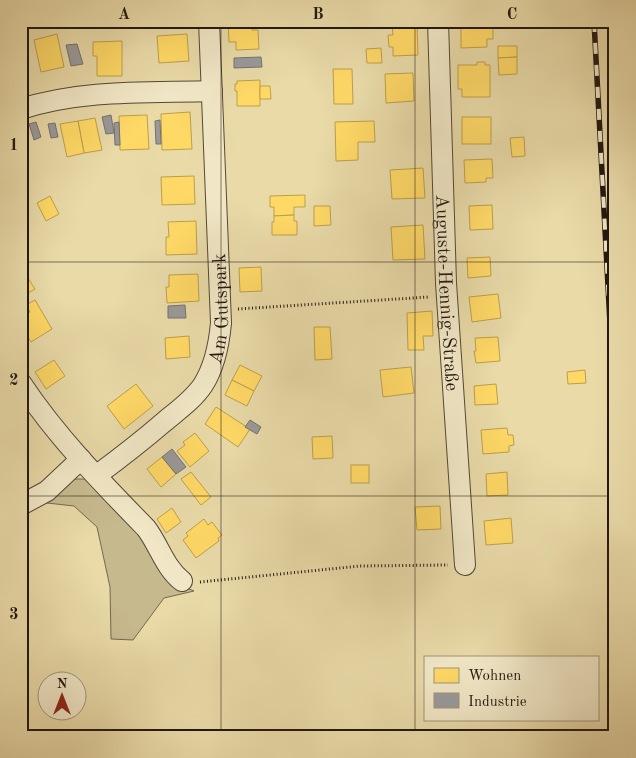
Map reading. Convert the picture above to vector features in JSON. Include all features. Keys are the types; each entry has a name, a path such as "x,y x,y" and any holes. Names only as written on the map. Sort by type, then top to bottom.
{"street":[{"name":"Am Gutspark","path":"97,475 177,411 202,386 214,362 218,348 220,311 209,21"},
{"name":"Auguste-Hennig-Straße","path":"438,21 447,296 465,565"},
{"path":"21,109 103,93 212,91"},
{"path":"21,383 34,402 81,459 146,528 175,576 182,581"},
{"path":"21,506 46,491 81,459"}],"path":[{"path":"220,311 447,296"},
{"path":"182,581 191,583 262,574 360,566 411,564 465,565"}],"shaded area":[{"path":"75,479 87,479 148,542 173,582 194,591 164,598 133,640 111,639 110,587 97,527 74,506 47,503 62,483"}],"building: Wohnen":[{"path":"228,21 252,21 252,30 258,30 259,49 236,50 236,42 229,42"},
{"path":"461,21 488,21 488,28 493,28 493,39 487,39 487,47 461,48"},
{"path":"417,24 418,55 393,56 393,47 389,47 388,35 393,35 392,25"},
{"path":"57,34 64,67 41,72 34,40"},
{"path":"187,34 189,61 159,63 157,36"},
{"path":"122,41 122,76 97,76 97,56 93,56 93,42"},
{"path":"498,46 517,46 517,57 498,58"},
{"path":"381,48 382,63 367,63 366,49"},
{"path":"517,57 517,74 499,75 498,58"},
{"path":"477,62 485,62 485,65 490,65 490,97 462,97 462,89 458,89 458,65 477,65"},
{"path":"333,69 352,69 353,104 334,104"},
{"path":"413,73 414,101 386,103 385,74"},
{"path":"260,80 260,106 237,106 235,84 237,84 237,81"},
{"path":"260,86 270,86 271,99 260,99"},
{"path":"190,112 192,149 162,150 161,114"},
{"path":"147,115 149,149 120,150 119,116"},
{"path":"462,117 491,117 491,144 462,144"},
{"path":"95,118 102,150 84,153 78,121"},
{"path":"78,121 84,153 67,157 60,124"},
{"path":"374,121 375,142 358,142 358,160 336,161 335,122"},
{"path":"524,137 525,156 512,157 510,138"},
{"path":"492,159 493,178 486,178 486,182 465,183 464,160"},
{"path":"423,168 425,198 392,199 390,170"},
{"path":"194,176 195,204 162,205 161,177"},
{"path":"305,195 305,207 294,207 294,215 274,216 274,207 270,207 270,196"},
{"path":"50,196 59,214 46,221 37,203"},
{"path":"492,205 493,229 470,230 469,206"},
{"path":"314,206 330,206 331,225 314,226"},
{"path":"294,215 294,221 297,221 297,235 272,235 274,216"},
{"path":"196,221 197,254 166,255 166,237 169,237 168,222"},
{"path":"423,225 425,259 393,260 391,227"},
{"path":"490,257 491,276 468,278 467,258"},
{"path":"21,267 35,289 21,297"},
{"path":"261,267 262,291 240,292 239,268"},
{"path":"198,274 199,301 167,303 166,287 169,287 169,275"},
{"path":"498,294 501,318 472,322 469,297"},
{"path":"35,300 52,329 31,342 21,325 21,317 30,312 26,305"},
{"path":"432,311 433,336 423,336 424,350 408,350 407,313"},
{"path":"314,327 330,327 332,359 315,360"},
{"path":"189,336 190,357 166,359 165,338"},
{"path":"498,337 500,361 476,363 474,351 476,351 475,338"},
{"path":"54,360 65,376 46,389 35,372"},
{"path":"240,365 262,376 254,391 232,380"},
{"path":"411,367 414,393 383,397 380,370"},
{"path":"585,370 586,383 568,384 567,372"},
{"path":"232,380 254,391 247,406 225,395"},
{"path":"136,384 153,406 124,429 107,406"},
{"path":"496,384 498,404 475,405 474,386"},
{"path":"216,407 250,429 238,447 205,424"},
{"path":"507,428 508,435 513,435 514,445 509,446 509,452 483,454 481,430"},
{"path":"195,433 209,451 190,467 177,451 185,445 183,442"},
{"path":"332,436 333,458 313,459 312,437"},
{"path":"162,457 176,474 161,487 147,469"},
{"path":"351,465 369,465 369,483 351,483"},
{"path":"191,472 211,497 201,505 181,479"},
{"path":"507,472 508,495 487,496 486,474"},
{"path":"440,506 441,529 417,530 415,507"},
{"path":"172,508 181,522 166,533 157,519"},
{"path":"511,518 513,543 486,545 484,521"},
{"path":"204,519 208,525 212,522 222,535 218,538 219,541 196,558 183,540 188,536 186,533"}],"building: Industrie":[{"path":"495,21 513,21 513,24 496,24"},
{"path":"77,44 83,64 71,66 66,45"},
{"path":"261,57 262,67 234,68 234,58"},
{"path":"111,115 114,133 106,134 102,117"},
{"path":"160,120 161,144 156,144 155,121"},
{"path":"36,122 41,137 34,140 29,124"},
{"path":"119,122 120,145 115,145 114,123"},
{"path":"55,123 58,137 51,138 48,124"},
{"path":"185,305 186,318 168,318 168,306"},
{"path":"250,420 261,427 257,434 245,427"},
{"path":"172,449 186,467 176,474 162,457"}],"railway":[{"path":"594,21 615,418"}]}
